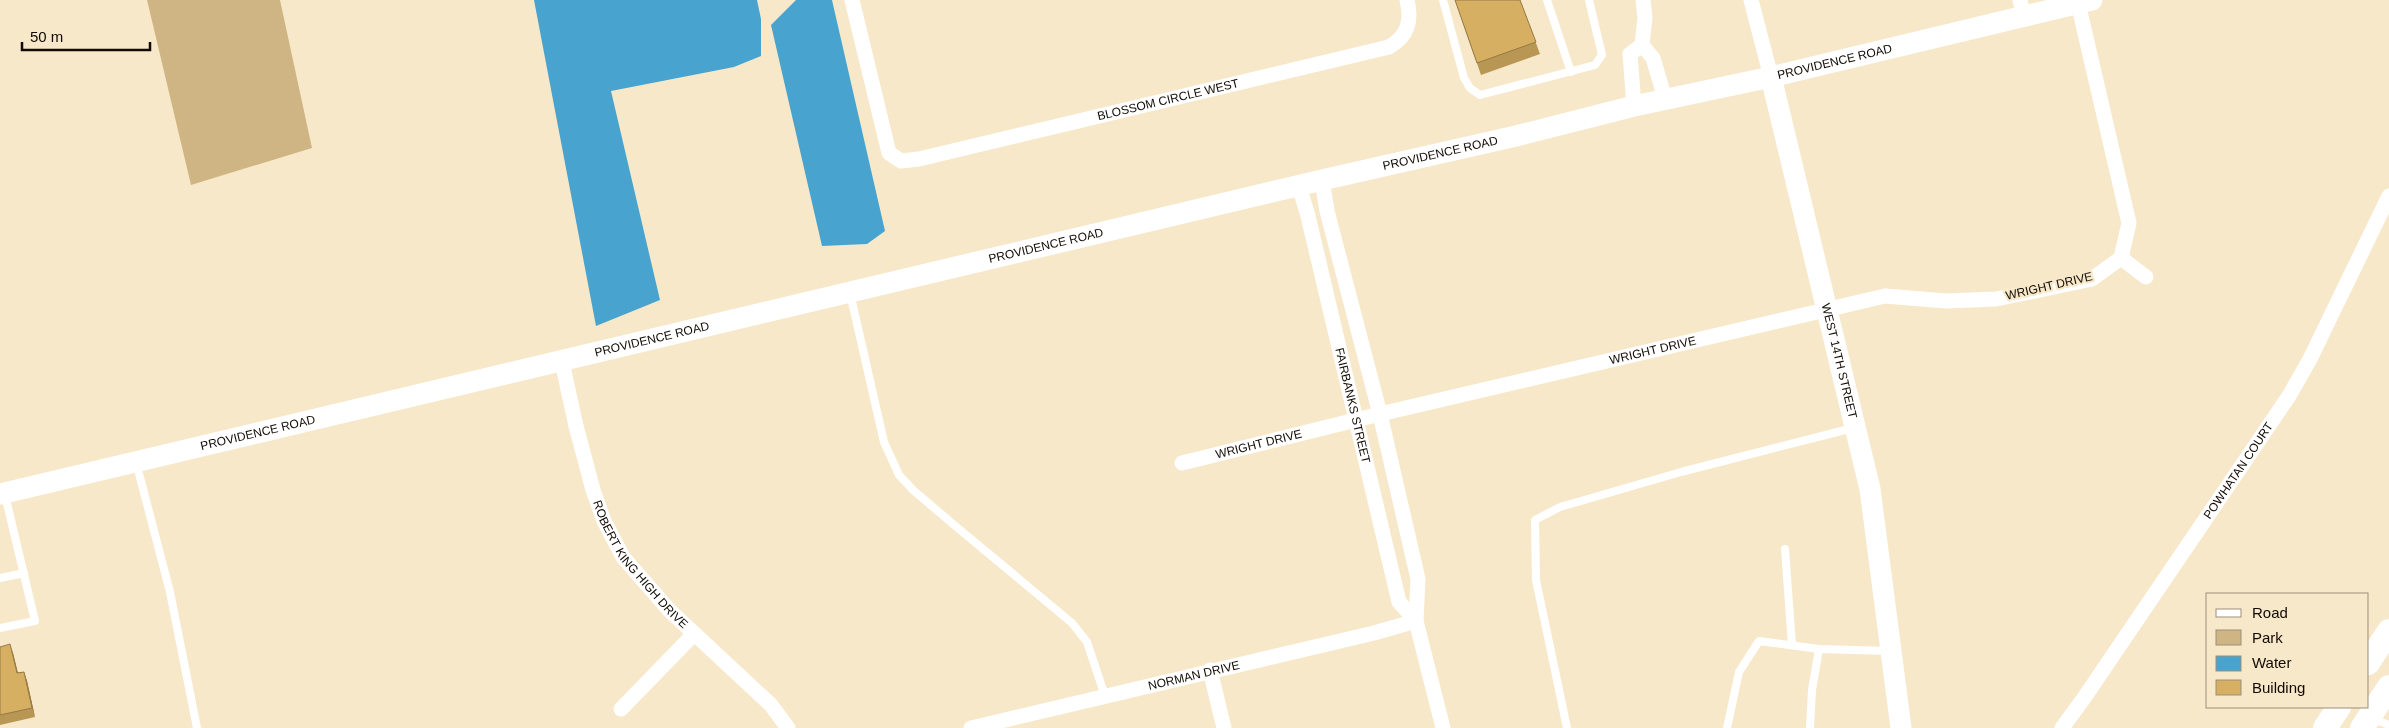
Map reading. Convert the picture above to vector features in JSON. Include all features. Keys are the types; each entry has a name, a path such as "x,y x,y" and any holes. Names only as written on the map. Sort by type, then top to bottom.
{"main road":[{"path":"2369,661 2389,631"},
{"path":"2373,723 2389,687"},
{"path":"2325,728 2338,708"}],"street":[{"name":"BLOSSOM CIRCLE WEST","path":"852,0 889,153 901,161 919,159 1388,47 1400,41 1408,27 1407,0"},
{"path":"1643,0 1645,18 1642,45 1653,58 1665,99"},
{"name":"WEST 14TH STREET","path":"1751,0 1870,489 1901,728"},
{"path":"2085,2 2128,223 2121,258 2146,277"},
{"name":"PROVIDENCE ROAD","path":"2,493 562,362 1322,180 1516,136 1634,106 1771,77 2022,8 2085,2"},
{"path":"1634,106 1630,54 1642,45"},
{"name":"FAIRBANKS STREET","path":"1322,180 1328,211 1380,414 1418,579 1416,621 1443,728"},
{"name":"FAIRBANKS STREET","path":"1299,186 1308,216 1399,602 1416,621"},
{"name":"POWHATAN COURT","path":"2062,728 2289,396 2310,359 2389,196"},
{"name":"WRIGHT DRIVE","path":"1182,463 1380,414 1885,296 1946,301 1996,299 2092,279 2121,258"},
{"name":"ROBERT KING HIGH DRIVE","path":"562,362 585,464 604,521 623,557 649,589 693,635 733,668 764,699 788,728"},
{"name":"NORMAN DRIVE","path":"971,728 1210,670 1374,633 1416,621"},
{"path":"621,709 693,635"},
{"path":"1210,670 1224,728"}],"lane":[{"path":"1443,0 1464,78 1470,88 1480,95 1595,65 1602,55 1589,0"},
{"path":"1547,0 1571,72"},
{"path":"850,293 884,442 899,475 946,519 1072,622 1087,642 1105,696"},
{"path":"1567,728 1536,580 1535,520 1560,506 1681,472 1855,428"},
{"path":"136,462 170,592 197,728"},
{"path":"0,628 35,621 2,493"},
{"path":"1785,549 1792,646"},
{"path":"0,578 24,573"},
{"path":"1727,728 1739,672 1759,641 1819,649 1890,651"},
{"path":"1810,728 1812,690 1819,649"}],"green space":[{"path":"147,0 280,0 312,148 191,185"}],"water":[{"path":"534,0 757,0 761,19 761,56 734,67 611,91 660,300 596,326"},
{"path":"796,0 832,0 885,231 867,244 822,246 771,25"}],"building":[{"path":"1455,0 1520,0 1536,42 1477,63"},
{"path":"10,644 17,673 24,672 32,708 0,715 0,647"}]}
